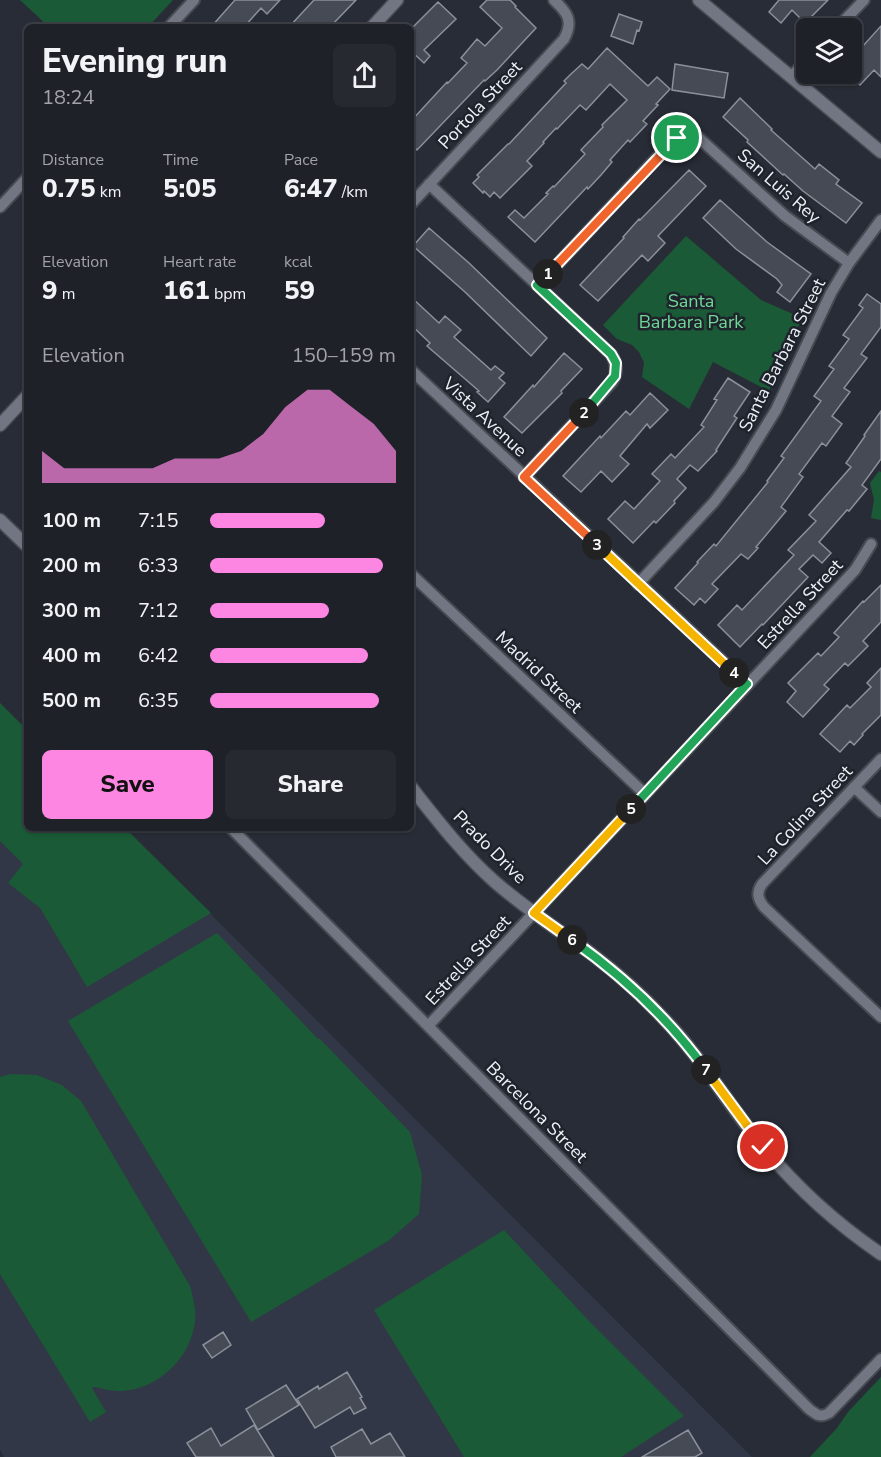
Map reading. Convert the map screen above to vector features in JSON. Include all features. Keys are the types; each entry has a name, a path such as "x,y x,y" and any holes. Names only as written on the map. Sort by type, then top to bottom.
{"street":[{"path":"172,24 194,0"},
{"path":"375,24 397,0"},
{"name":"Portola Street","path":"414,201 567,34 568,18 554,0"},
{"path":"699,0 881,152"},
{"path":"847,18 864,0"},
{"path":"791,77 796,72"},
{"name":"San Luis Rey","path":"537,285 672,142 681,136 688,135 695,136 704,142 785,216 849,263"},
{"path":"0,207 24,181"},
{"path":"429,184 614,358 615,376 608,387 524,477"},
{"name":"Santa Barbara Street","path":"638,584 714,502 745,460 776,410 826,304 849,263 881,220"},
{"name":"Vista Avenue","path":"414,373 747,684"},
{"path":"0,425 24,399"},
{"path":"0,520 24,543"},
{"name":"Estrella Street","path":"428,1026 855,570 871,544"},
{"name":"Madrid Street","path":"414,577 645,794"},
{"name":"La Colina Street","path":"881,759 762,884 758,892 764,907 881,1017"},
{"path":"854,787 881,812"},
{"name":"Prado Drive","path":"414,791 461,848 494,881 534,913 595,956 664,1019 697,1057 763,1147 797,1185 829,1215 881,1254"},
{"name":"Barcelona Street","path":"234,831 818,1416 830,1413 881,1359"}],"shaded area":[{"path":"0,703 24,727 24,831 128,831 752,1457 4,1457 0,1450"}],"green space":[{"path":"20,0 173,0 151,24 46,24"},
{"name":"Santa Barbara Park","path":"686,236 761,300 802,318 769,391 713,362 689,409 642,377 644,363 639,352 632,345 617,339 603,325"},
{"path":"879,471 881,472 881,520 871,518 874,500 870,483"},
{"path":"0,703 24,727 24,831 128,831 211,913 87,987 40,908 8,883 23,864 0,841"},
{"path":"217,933 410,1132 422,1175 419,1214 388,1241 251,1322 68,1021"},
{"path":"11,1074 37,1075 62,1085 81,1101 190,1286 193,1297 195,1325 191,1340 174,1366 162,1377 148,1385 117,1391 92,1388 106,1412 90,1422 0,1274 0,1077"},
{"path":"504,1230 588,1320 684,1416 621,1457 464,1457 374,1310"},
{"path":"881,1377 881,1457 810,1457 837,1428 848,1412"}],"building":[{"path":"235,0 280,0 267,14 261,8 247,24 214,24"},
{"path":"314,0 356,0 333,24 292,24"},
{"path":"487,0 510,0 536,28 417,150 414,147 414,118 467,63 461,58 477,39 485,46 502,28 480,7"},
{"path":"779,0 828,0 810,18 800,18 792,10 781,23 769,12"},
{"path":"438,2 456,19 424,50 430,56 424,63 414,54 414,26"},
{"path":"619,14 642,22 633,44 611,36"},
{"path":"881,26 881,77 874,70 862,83 862,47"},
{"path":"607,48 648,86 657,77 670,89 643,121 647,124 630,142 628,140 610,160 612,162 601,175 535,242 508,217 515,210 524,218 585,154 581,150 627,100 610,84 586,110 580,105 543,142 527,161 532,166 500,198 494,192 490,197 473,183 479,177 477,175 566,83 564,81 582,64 588,69"},
{"path":"675,64 728,73 724,98 672,90"},
{"path":"740,98 771,130 815,169 819,164 839,180 836,184 862,203 846,223 783,175 723,117"},
{"path":"689,170 706,186 658,236 665,243 648,261 642,255 598,301 580,285 639,219"},
{"path":"720,200 767,242 811,274 790,302 777,292 782,285 777,279 736,249 703,218"},
{"path":"429,228 547,338 531,356 414,245"},
{"path":"867,294 881,304 881,327 861,354 867,358 844,388 850,392 832,416 842,424 826,446 822,443 799,474 803,477 781,507 786,511 756,547 758,548 748,559 741,554 712,584 718,589 705,603 700,598 694,605 675,588 714,544 716,546 768,482 784,458 781,456 821,401 814,396 834,369 829,366 849,339 843,335 863,308 859,305"},
{"path":"414,300 439,323 445,316 461,330 454,337 491,370 495,366 504,373 499,378 505,383 488,402 477,392 479,391 427,346 430,343 414,328"},
{"path":"564,353 582,369 561,391 562,393 522,433 504,417"},
{"path":"728,378 750,392 734,416 737,418 717,451 698,471 690,465 677,479 686,488 656,523 654,521 633,543 608,519 625,501 634,509 660,481 652,474 671,454 675,458 704,427 701,425"},
{"path":"650,393 668,410 650,428 647,424 620,456 629,464 612,482 601,471 581,492 563,476 626,411 630,415"},
{"path":"881,411 881,459 862,485 867,489 819,542 831,553 822,563 813,555 799,569 808,577 740,647 718,625 737,605 742,610 794,555 788,550 816,521 809,515 851,467 846,463"},
{"path":"881,585 881,622 863,641 868,646 848,666 845,663 824,685 829,689 803,717 787,702 796,691 788,683 818,653 821,656 839,637 834,633"},
{"path":"881,668 881,715 854,745 850,741 840,752 820,734 847,705 850,708 871,687 867,683"},
{"path":"223,1332 231,1345 212,1358 203,1345"},
{"path":"347,1372 366,1408 354,1414 350,1407 315,1428 297,1399"},
{"path":"286,1385 299,1405 258,1430 246,1409"},
{"path":"254,1425 274,1457 196,1457 187,1443 211,1428 221,1446"},
{"path":"362,1429 371,1444 390,1433 405,1457 336,1457 331,1447"},
{"path":"688,1430 702,1453 695,1457 642,1457"}],"route":[{"path":"677,138 537,285 611,354 616,368 615,376 608,387 524,477 747,684 534,913 595,956 664,1019 697,1057 763,1147"}]}
